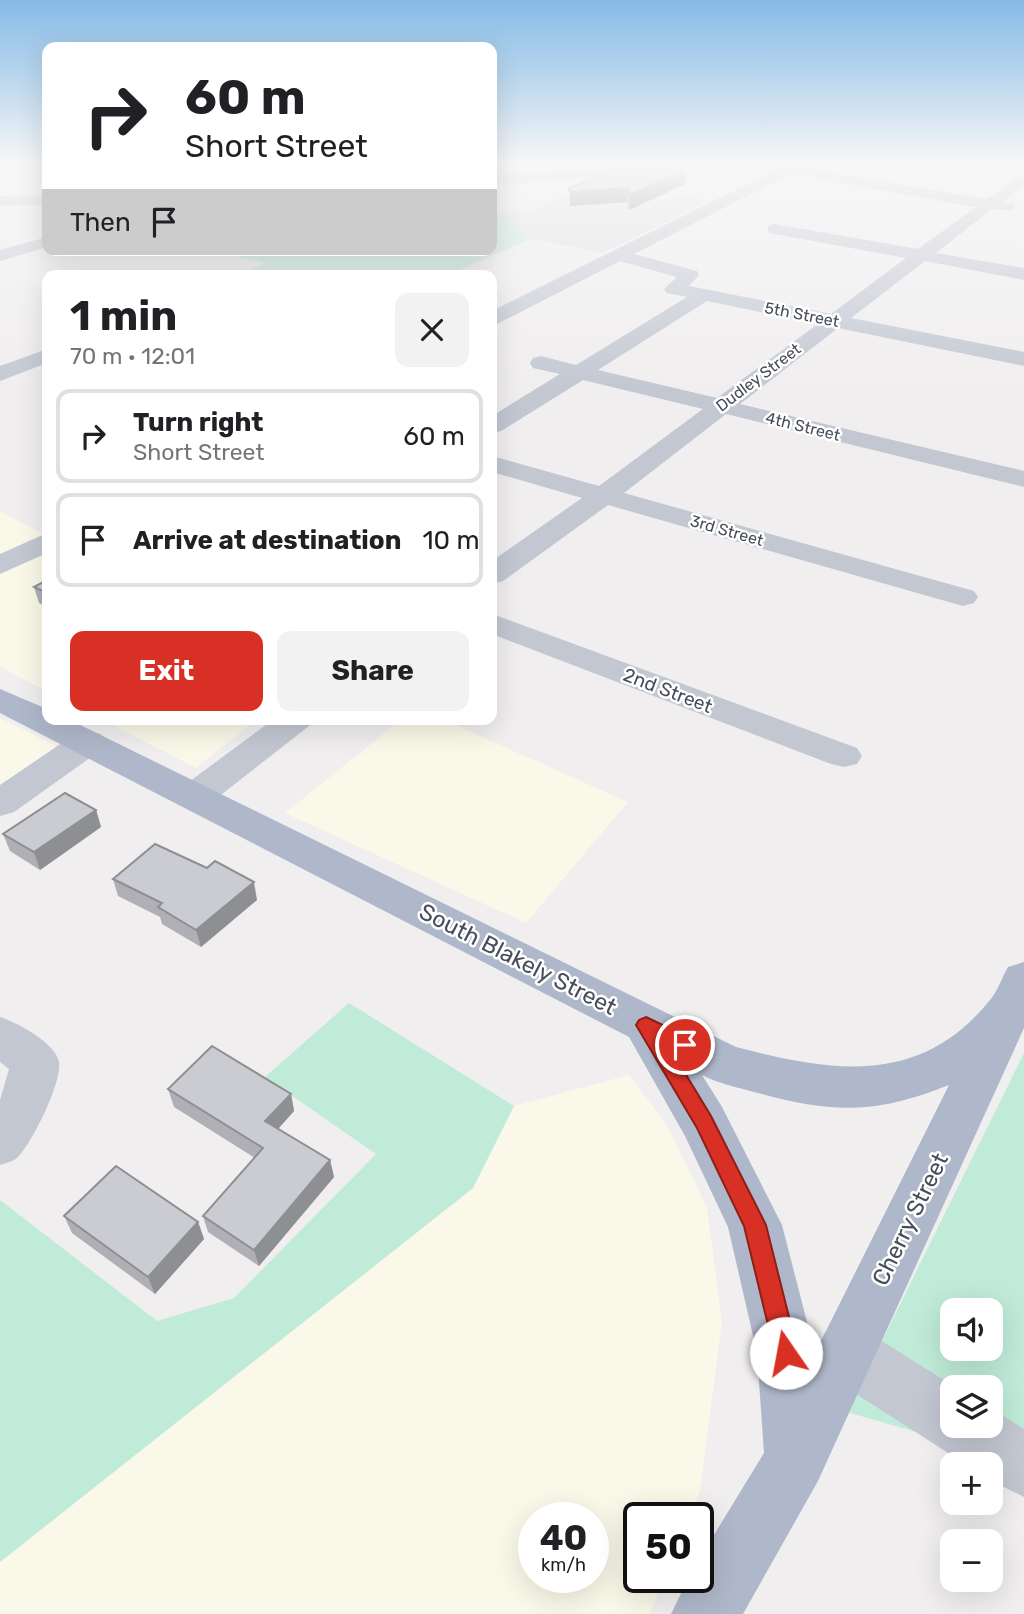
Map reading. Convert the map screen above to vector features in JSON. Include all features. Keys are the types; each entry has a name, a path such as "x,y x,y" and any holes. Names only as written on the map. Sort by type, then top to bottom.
{"main road":[{"name":"South Blakely Street","path":"0,699 42,720"},
{"name":"South Blakely Street","path":"52,725 725,1064 781,1081 843,1091 897,1084 942,1068 966,1053 1018,993"},
{"name":"Cherry Street","path":"796,1459 1018,993"},
{"path":"646,1025 704,1122 755,1225 786,1353 796,1459 705,1614"}],"street":[{"path":"497,316 646,240"},
{"path":"835,240 1024,274"},
{"name":"Dudley Street","path":"497,571 604,495 834,320 945,240"},
{"path":"0,256 42,243"},
{"name":"5th Street","path":"619,254 686,273 689,278 674,289 1024,359"},
{"path":"497,423 704,295"},
{"path":"0,354 42,361"},
{"path":"0,373 42,361"},
{"name":"4th Street","path":"541,363 1024,480"},
{"name":"3rd Street","path":"497,465 963,597"},
{"path":"0,565 42,544"},
{"name":"2nd Street","path":"497,625 844,756"},
{"path":"195,796 289,725"},
{"path":"0,803 88,743"},
{"path":"0,1143 25,1104 18,1049"},
{"path":"846,1353 940,1412"},
{"path":"981,1438 1024,1465"}],"shaded area":[{"path":"542,240 628,240 602,253"},
{"path":"0,511 42,533 42,688 0,667"},
{"path":"0,718 63,749 0,788"},
{"path":"113,725 250,725 196,768"},
{"path":"395,725 455,725 628,802 526,923 285,813"},
{"path":"629,1075 668,1127 707,1208 722,1322 700,1491 695,1502 623,1502 623,1593 659,1593 650,1614 0,1614 0,1562 473,1188 514,1106"}],"green space":[{"path":"497,240 527,240 497,254"},
{"path":"235,256 491,256 459,270 251,269 265,263"},
{"path":"349,1003 514,1106 473,1188 0,1562 0,1200 157,1321 234,1298 376,1154 265,1077"},
{"path":"1024,1053 1024,1463 1003,1457 1003,1452 986,1452 847,1412"}],"building":[{"path":"42,583 42,591 34,587"},
{"path":"65,793 96,810 34,852 3,834"},
{"path":"155,844 207,868 215,861 254,882 196,930 158,907 162,903 113,879"},
{"path":"212,1046 291,1094 265,1121 330,1160 254,1250 203,1216 263,1148 168,1089"},
{"path":"116,1166 198,1222 148,1277 64,1216"}],"route":[{"path":"685,1045 646,1025 704,1122 755,1225 786,1353"}]}
